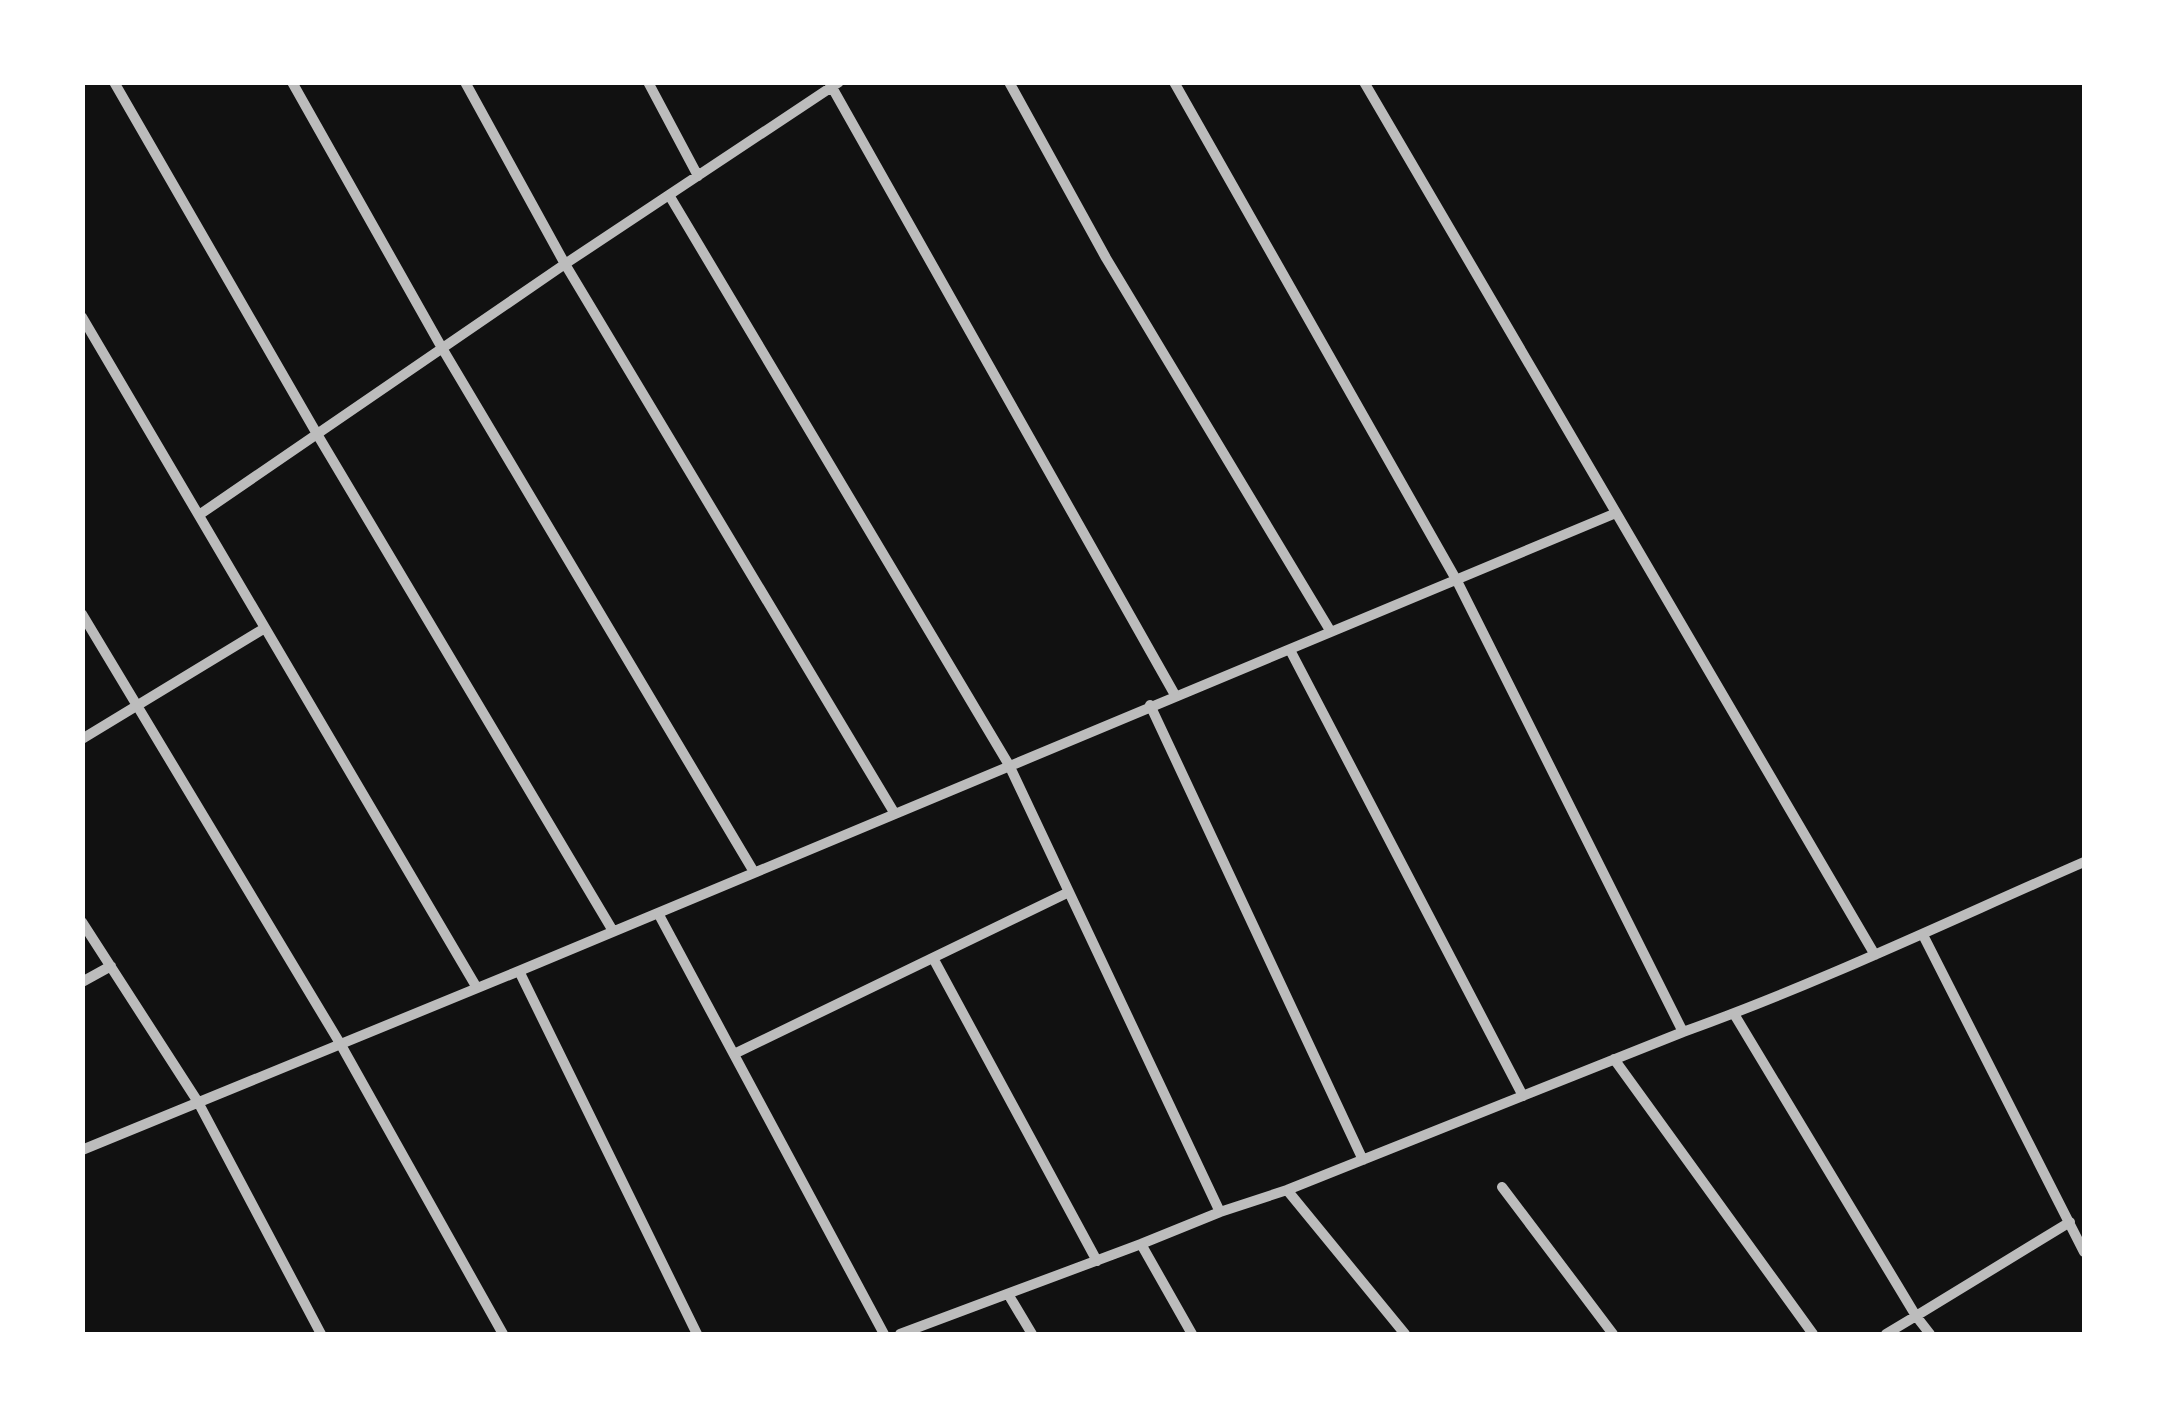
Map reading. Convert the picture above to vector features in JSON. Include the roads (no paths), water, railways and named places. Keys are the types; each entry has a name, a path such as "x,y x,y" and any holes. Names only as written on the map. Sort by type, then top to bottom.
{"street":[{"path":"114,82 317,434 614,932"},
{"path":"292,82 442,348 754,872"},
{"path":"465,82 565,264 895,814"},
{"path":"648,82 698,176"},
{"path":"1009,82 1106,258 1331,632"},
{"path":"1174,82 1457,581 1683,1032"},
{"path":"1364,82 1875,955"},
{"path":"200,515 833,84 1175,695"},
{"path":"669,195 1009,766 1220,1212"},
{"path":"82,318 477,988"},
{"path":"82,1150 1616,513"},
{"path":"82,614 341,1045 503,1334"},
{"path":"82,739 265,628"},
{"path":"1290,650 1522,1096"},
{"path":"1150,705 1363,1160"},
{"path":"900,1334 1287,1190 1734,1014 2084,862"},
{"path":"734,1054 1069,892"},
{"path":"658,912 884,1334"},
{"path":"82,922 198,1102 321,1334"},
{"path":"1922,935 2084,1252"},
{"path":"932,958 1097,1261"},
{"path":"82,982 110,966"},
{"path":"519,971 697,1334"},
{"path":"1734,1014 1930,1334"},
{"path":"1614,1059 1813,1334"},
{"path":"1502,1186 1613,1334"},
{"path":"1287,1190 1406,1334"},
{"path":"1886,1334 2070,1222"},
{"path":"1141,1244 1192,1334"},
{"path":"1008,1294 1032,1334"}]}
